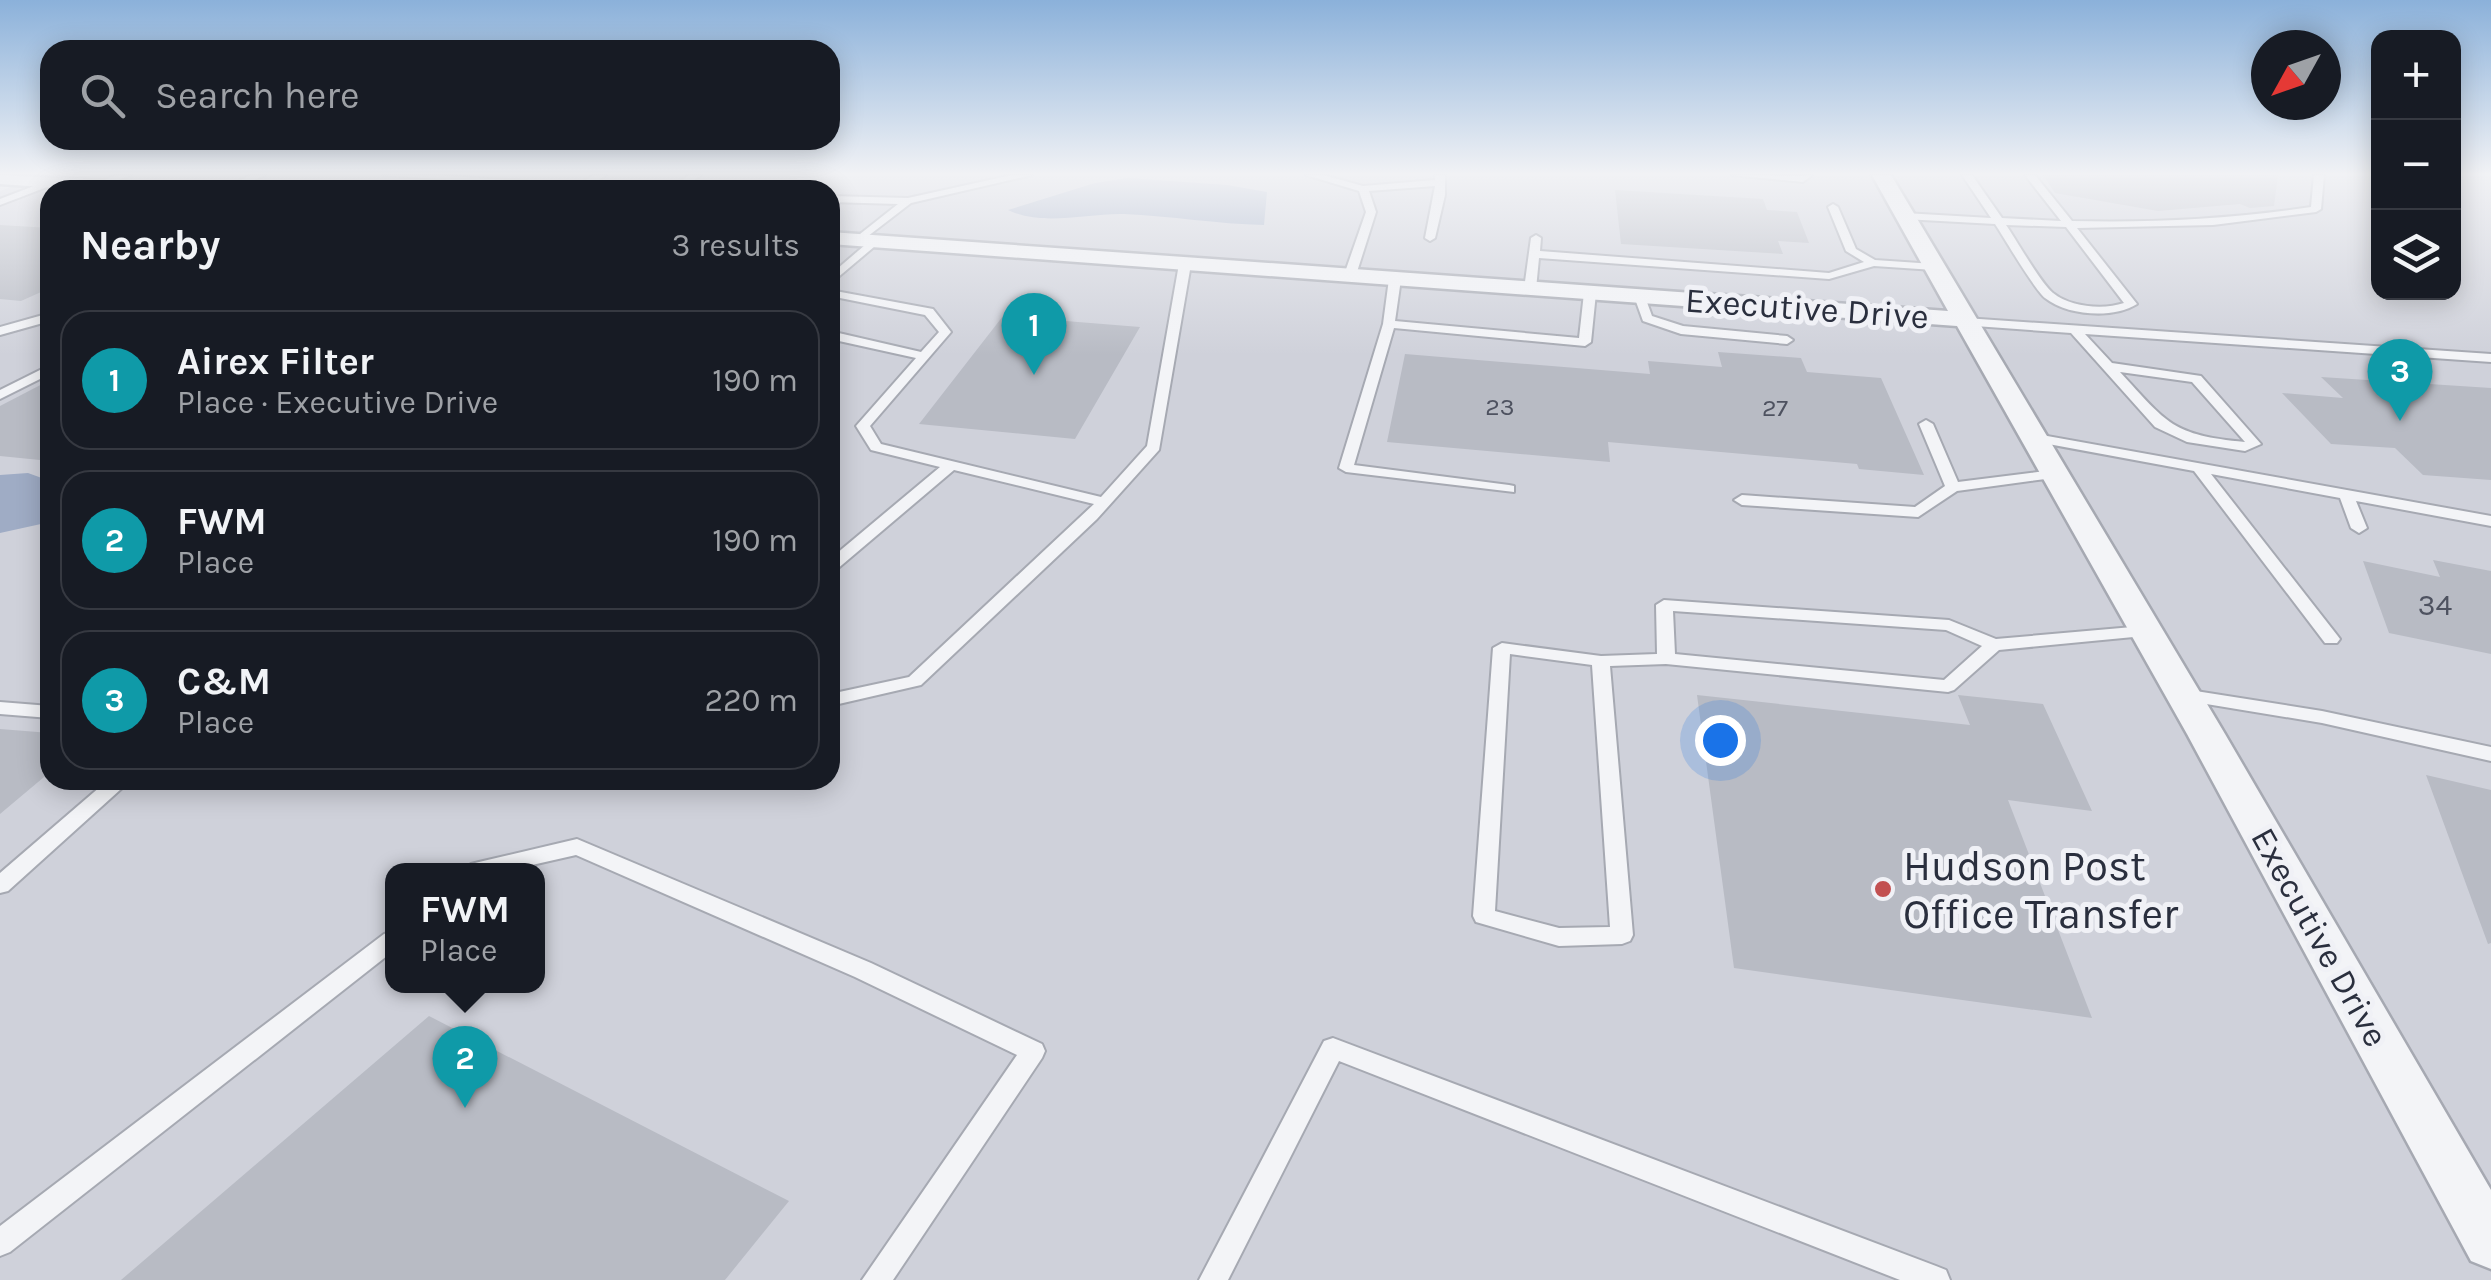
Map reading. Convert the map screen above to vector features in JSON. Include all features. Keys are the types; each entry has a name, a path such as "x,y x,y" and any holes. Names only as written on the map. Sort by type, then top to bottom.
{"street":[{"path":"1915,235 1964,321"},
{"name":"Executive Drive","path":"840,239 1964,321 2182,695 2491,1242"}],"lane":[{"path":"840,270 873,235"},
{"path":"1350,275 1363,235"},
{"path":"1845,235 1851,251 1874,262 1934,267"},
{"path":"2008,235 2048,296 2078,308 2114,310 2131,304 2079,235"},
{"path":"1530,289 1536,238"},
{"path":"1534,254 1829,276 1874,262"},
{"path":"840,698 915,680 1104,502 1154,447 1185,264"},
{"path":"1395,278 1388,324 1346,468 1509,489"},
{"path":"1388,324 1585,342 1590,293"},
{"path":"840,295 928,312 945,332 863,426 876,446 1104,502"},
{"path":"1640,296 1647,318 1681,330 1787,340"},
{"path":"0,331 40,320"},
{"path":"1964,321 2491,358"},
{"path":"2075,330 2160,424 2187,438 2244,447 2254,444 2196,379 2112,368"},
{"path":"840,337 924,356"},
{"path":"0,395 40,374"},
{"path":"1926,424 1953,487"},
{"path":"2032,437 2491,520"},
{"path":"840,559 951,465"},
{"path":"2198,467 2331,640"},
{"path":"1742,500 1918,512 1953,487 2053,474"},
{"path":"2346,494 2359,528"},
{"path":"1666,658 1664,605 1949,625 1994,646 2144,631"},
{"path":"1602,661 1622,934 1559,937 1484,916 1502,648 1602,661 1666,658 1948,686 1994,646"},
{"path":"2182,695 2322,716 2491,754"},
{"path":"0,708 40,711"},
{"path":"0,885 109,790"},
{"path":"509,863 577,847 863,970 1033,1051 876,1280"},
{"path":"0,1243 385,945"},
{"path":"1212,1280 1333,1048 1936,1280"}],"shaded area":[{"path":"0,235 40,235 40,790 840,790 840,235 2371,235 2371,300 2461,300 2461,235 2491,235 2491,1280 0,1280"}],"water":[{"path":"28,473 40,477 40,524 0,533 0,475"}],"building":[{"path":"0,235 40,235 40,292 21,301 0,299"},
{"path":"1620,235 1806,235 1809,243 1778,241 1783,254 1621,244"},
{"path":"1003,316 1140,327 1075,439 919,424"},
{"path":"1718,352 1801,358 1807,372 1881,378 1924,475 1859,469 1857,464 1608,442 1610,462 1387,442 1405,354 1650,374 1648,361 1722,367"},
{"path":"2321,377 2491,388 2491,480 2423,475 2395,448 2331,444 2282,393 2343,398"},
{"path":"40,385 40,460 0,456 0,406"},
{"path":"2433,560 2491,571 2491,654 2389,633 2363,561 2440,577"},
{"name":"Hudson Post Office Transfer","path":"1697,695 1970,725 1958,695 2043,704 2092,811 2008,800 2092,1018 1734,968"},
{"path":"0,729 40,732 40,780 0,814"},
{"path":"2426,775 2491,790 2491,943 2488,944"},
{"path":"429,1016 789,1201 725,1280 121,1280"}],"place":[{"name":"Airex Filter","path":"1034,375"},
{"name":"C&M","path":"2400,421"},
{"name":"Hudson Post Office Transfer","path":"1883,889"},
{"name":"FWM","path":"465,1108"}]}
